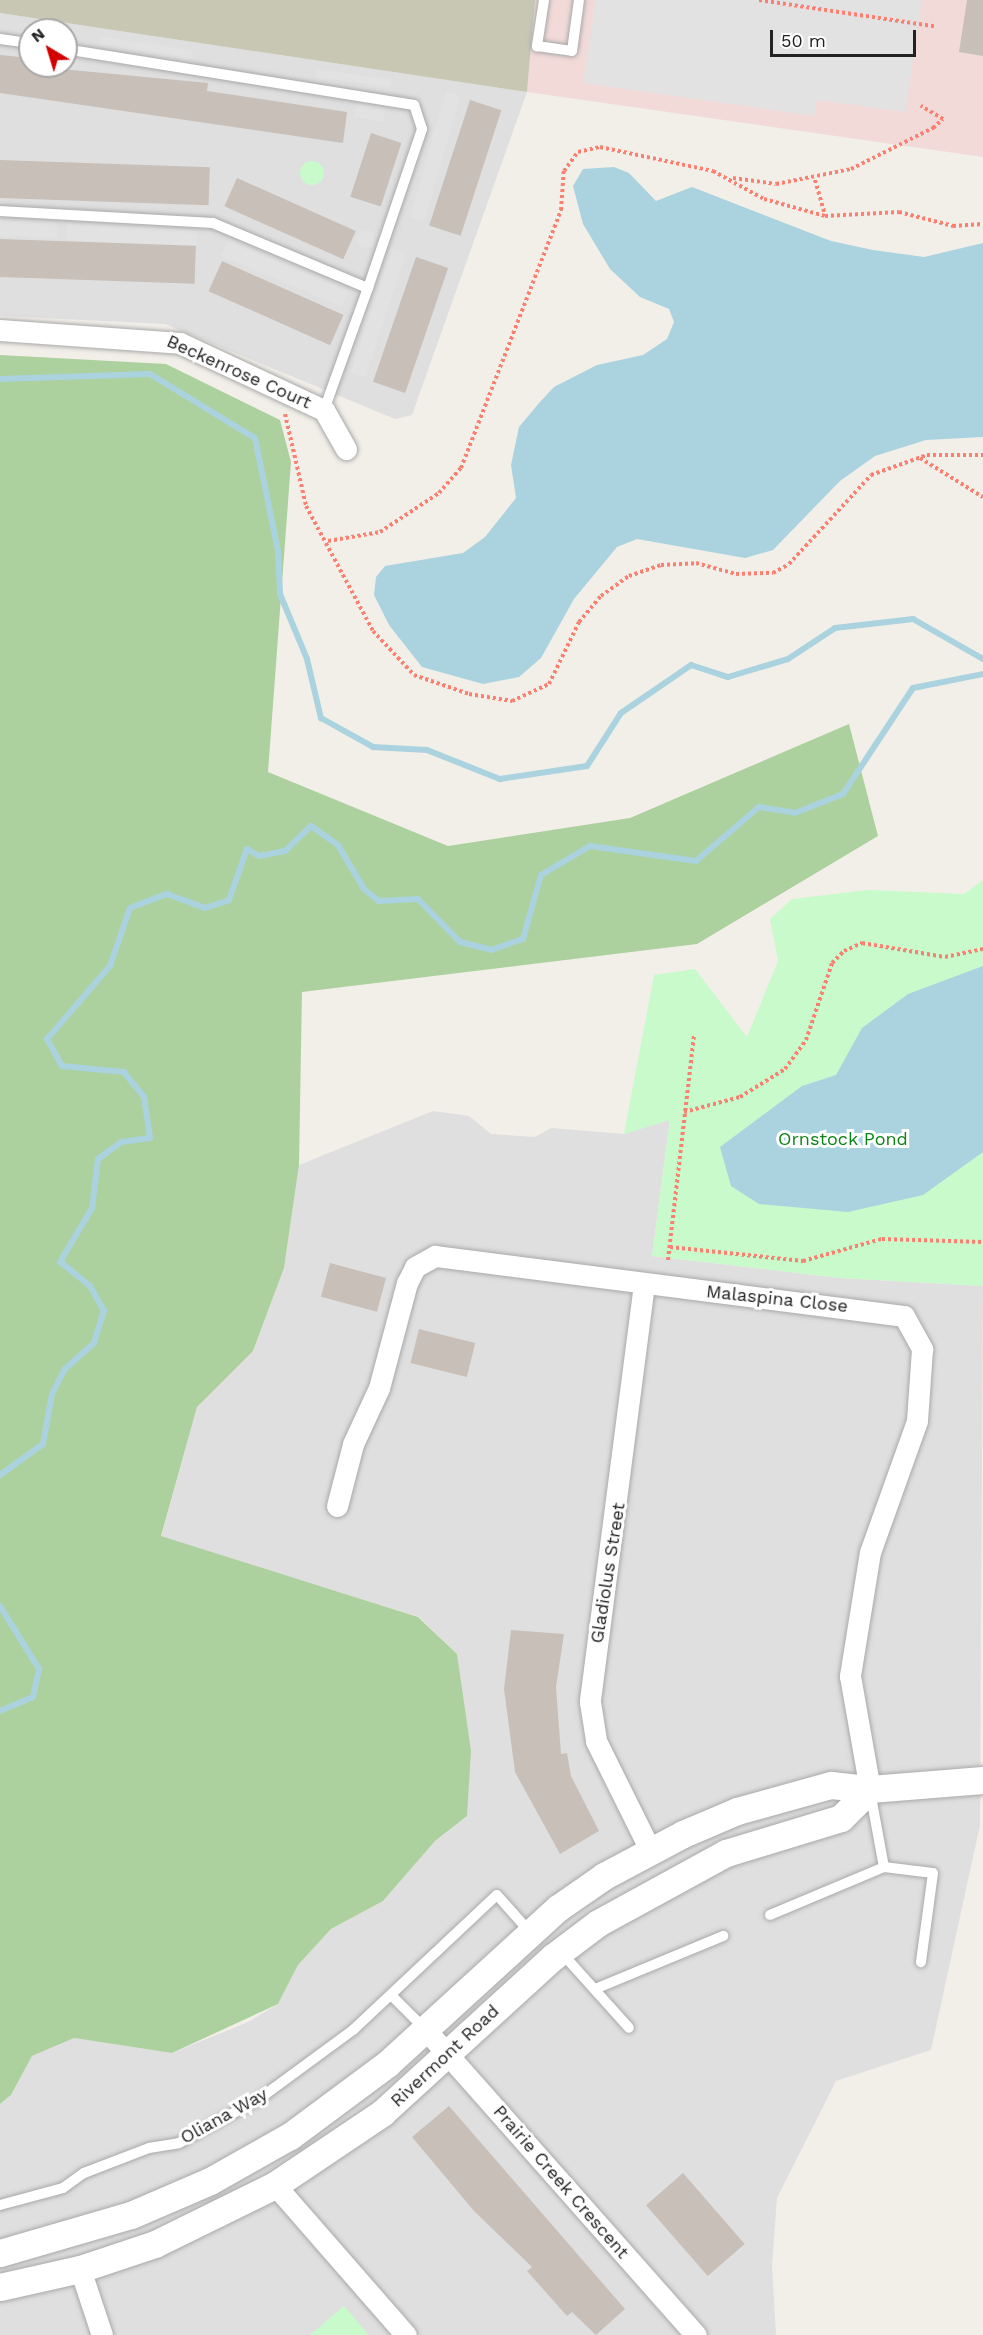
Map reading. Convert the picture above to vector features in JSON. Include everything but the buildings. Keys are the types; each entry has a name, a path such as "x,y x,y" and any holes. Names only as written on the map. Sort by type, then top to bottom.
{"street":[{"name":"Beckenrose Court","path":"0,330 160,337 324,410 346,449"},
{"name":"Malaspina Close","path":"337,1506 353,1444 379,1388 406,1283 423,1260 445,1257 644,1284 895,1312 917,1330 922,1359 917,1421 906,1465 870,1552 850,1666 870,1789"},
{"name":"Gladiolus Street","path":"644,1284 590,1702 596,1741 650,1850"},
{"name":"Rivermont Road","path":"0,2253 130,2215 238,2167 341,2101 426,2030 529,1931 650,1850 793,1794 831,1785 870,1789 983,1780"},
{"name":"Rivermont Road","path":"0,2287 80,2269 181,2232 276,2185 358,2132 449,2056 560,1951 666,1881 755,1842 841,1818 870,1789"},
{"name":"Prairie Creek Crescent","path":"426,2030 696,2335"},
{"path":"276,2185 406,2335"},
{"path":"80,2269 102,2335"}],"lane":[{"path":"544,0 537,46 572,51 579,0"},
{"path":"0,39 18,42"},
{"path":"78,51 414,105 422,129 324,410"},
{"path":"0,211 213,223 368,288"},
{"path":"870,1789 884,1867"},
{"path":"770,1915 884,1867 933,1873 921,1962"},
{"name":"Oliana Way","path":"0,2205 63,2188 84,2173 149,2148 179,2143 259,2098 392,1996 497,1895 529,1931"},
{"path":"595,1989 723,1936"},
{"path":"560,1951 629,2028"},
{"path":"392,1996 426,2030"}],"path":[{"path":"759,0 934,26"},
{"path":"328,541 380,532 439,493 461,468 561,210 564,171 578,152 600,147 730,178 776,184 815,180 851,169 933,128 943,119 921,106"},
{"path":"730,178 764,199 825,216 899,212 953,226 983,224"},
{"path":"815,180 825,216"},
{"path":"280,408 289,420 306,506 328,541 373,631 414,675 469,694 512,701 549,684 579,622 601,596 629,576 662,565 696,563 736,574 772,573 789,564 871,475 920,458 983,455"},
{"path":"920,458 983,497"},
{"path":"684,1112 740,1097 785,1069 807,1040 832,963 844,951 862,943 945,957 983,949"},
{"path":"668,1260 694,1035"},
{"path":"670,1247 803,1261 882,1239 983,1242"}],"shaded area":[{"path":"0,0 535,0 527,92 78,25 78,18 33,18 0,13"},
{"path":"535,0 983,0 983,157 527,92"},
{"path":"596,0 922,0 905,112 817,100 814,116 583,83"},
{"path":"0,13 33,18 18,18 18,78 78,78 78,25 527,92 412,415 395,419 165,324 0,316"},
{"path":"101,36 193,51 192,58 100,44"},
{"path":"317,69 391,79 390,87 316,77"},
{"path":"446,92 460,96 425,221 410,217"},
{"path":"357,102 386,107 383,122 354,117"},
{"path":"0,221 58,223 57,238 0,236"},
{"path":"67,224 198,231 197,247 66,240"},
{"path":"362,230 370,230 375,235 373,246 362,248 357,243 357,235"},
{"path":"228,240 349,291 342,307 221,256"},
{"path":"391,248 406,253 366,378 351,373"},
{"path":"433,1111 469,1116 491,1134 535,1137 551,1128 624,1134 670,1119 652,1256 840,1278 983,1286 980,1825 931,2050 836,2081 777,2198 772,2266 776,2335 0,2335 0,2104 11,2095 32,2056 74,2038 172,2053 248,2022 278,2004 298,1965 331,1929 383,1901 435,1841 467,1816 457,1654 419,1617 161,1537 197,1407 253,1351 284,1268 299,1165"}],"green space":[{"path":"312,161 321,164 324,173 321,182 312,185 303,182 300,173 303,164"},
{"path":"0,355 166,364 280,420 291,462 268,772 448,846 630,818 849,724 878,836 697,944 302,992 299,1165 284,1268 253,1351 197,1407 161,1536 418,1617 457,1654 471,1751 467,1816 435,1841 383,1901 331,1929 298,1965 278,2004 172,2053 74,2038 32,2056 11,2095 0,2104"},
{"name":"Ornstock Pond","path":"983,880 983,1286 840,1278 652,1256 670,1120 624,1134 654,975 695,969 747,1037 778,961 770,919 792,899 867,890 964,894"},
{"path":"344,2306 369,2335 310,2335"}],"water":[{"path":"614,167 629,173 656,201 692,187 831,241 873,250 924,257 983,243 983,437 926,440 875,456 840,481 773,550 745,558 637,539 617,547 574,599 541,658 519,677 483,684 422,667 389,625 374,595 376,577 385,566 463,553 485,537 516,498 511,465 519,427 539,403 554,387 597,365 643,355 667,339 674,322 669,309 640,297 610,269 583,224 573,186 583,169"},
{"path":"983,966 983,1152 923,1195 848,1212 759,1204 731,1186 720,1147 802,1086 836,1075 862,1028 908,994"}],"waterway":[{"path":"0,379 150,374 255,438 278,551 280,594 307,659 321,718 373,747 427,750 500,779 587,766 621,713 691,665 728,677 788,659 835,628 913,619 983,659"},
{"path":"0,1475 43,1444 52,1394 65,1369 94,1343 104,1311 90,1286 60,1262 92,1208 98,1159 121,1142 150,1138 144,1097 124,1072 62,1066 47,1039 110,966 130,908 167,894 205,908 229,900 247,849 259,856 285,851 311,826 338,845 364,889 379,901 418,899 460,942 491,950 523,939 541,875 590,846 696,861 759,807 795,813 843,794 913,688 983,674"},
{"path":"0,1606 39,1669 33,1697 0,1711"}]}
